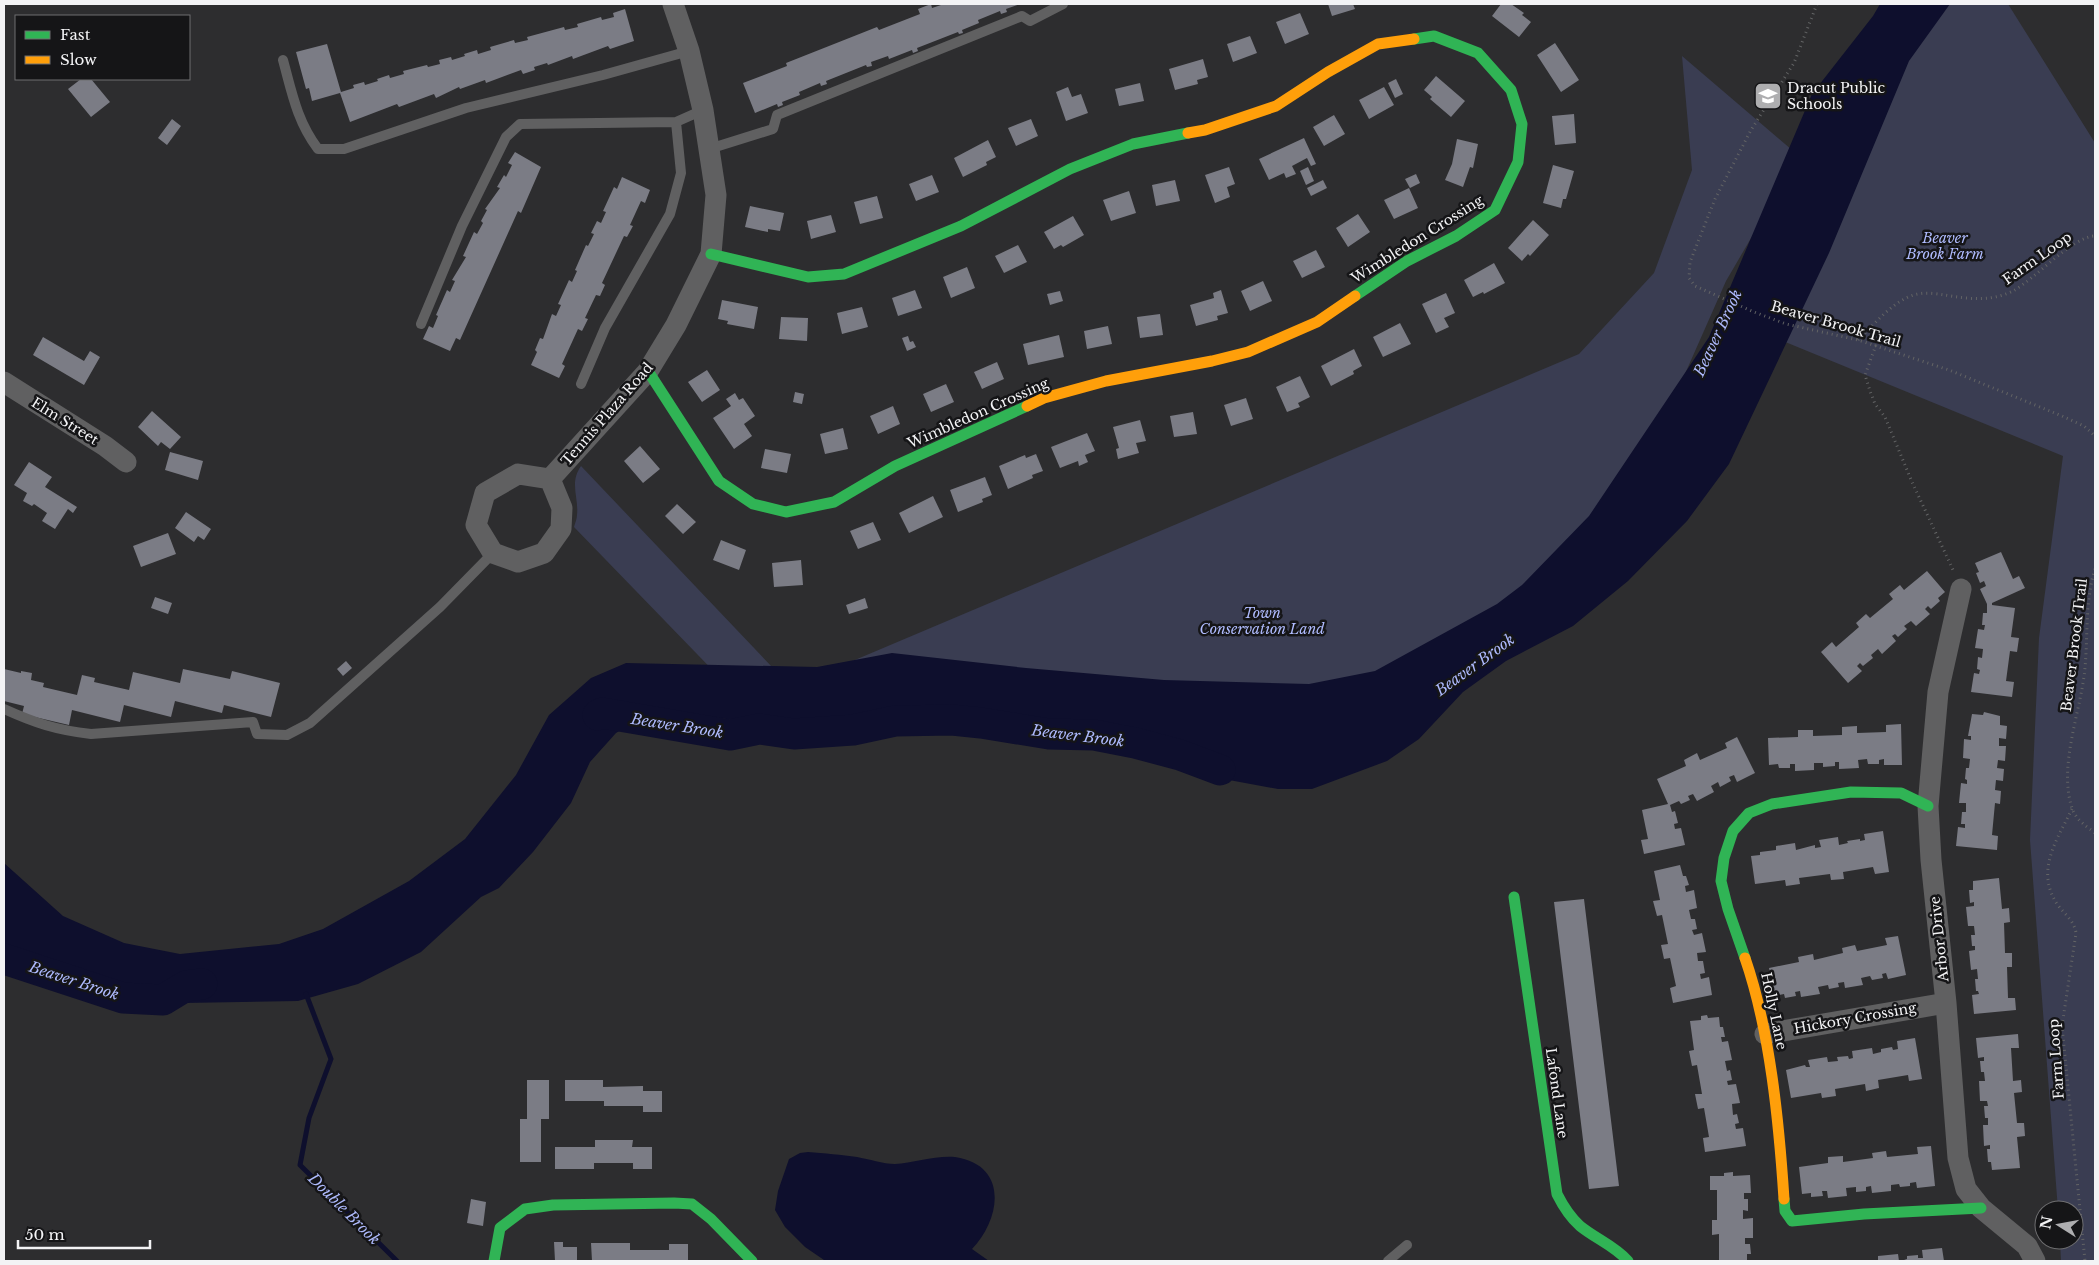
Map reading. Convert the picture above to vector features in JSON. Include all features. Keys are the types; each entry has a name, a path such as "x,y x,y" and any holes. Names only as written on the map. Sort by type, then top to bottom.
{"street":[{"name":"Tennis Plaza Road","path":"550,479 648,371 676,325 710,254 716,195 703,110 689,51 673,4"},
{"name":"Wimbledon Crossing","path":"648,371 719,481 753,504 786,512 834,502 895,466 1044,398 1106,381 1248,352 1317,322 1407,261 1456,236 1495,210 1518,162 1522,124 1511,90 1478,53 1434,36 1378,44 1328,72 1276,106 1205,130 1124,148 1070,169 961,226 844,274 808,277 710,254"},
{"name":"Elm Street","path":"4,382 105,446 126,462"},
{"path":"518,474 550,479 562,508 561,529 544,553 518,562 492,553 476,525 485,493 518,474"},
{"name":"Arbor Drive","path":"1961,589 1938,692 1928,806 1931,860 1946,1003 1958,1158 1966,1189 1981,1208 2027,1246 2035,1261"},
{"name":"Holly Lane","path":"1928,806 1901,793 1851,792 1772,804 1749,813 1733,831 1724,858 1721,880 1728,909 1750,972 1765,1034 1781,1156 1785,1211 1792,1221 1864,1214 1981,1208"},
{"name":"Lafond Lane","path":"1514,897 1557,1194 1565,1210 1580,1226 1622,1253 1628,1261"},
{"name":"Hickory Crossing","path":"1765,1034 1946,1003"},
{"path":"494,1261 500,1228 525,1209 553,1205 674,1203 692,1204 711,1219 752,1261"}],"lane":[{"path":"709,149 773,128 777,115 1022,16 1030,21 1063,4"},
{"path":"283,60 305,132 318,149 344,149 466,108 603,75 689,51"},
{"path":"421,324 471,208 506,137 520,124 676,122 703,110"},
{"path":"580,384 605,328 670,214 681,173 676,122"},
{"path":"4,709 39,724 66,731 91,734 253,722 256,734 287,735 317,717 440,607 492,553"},
{"path":"1388,1261 1407,1245"}],"path":[{"name":"Beaver Brook Trail","path":"1817,4 1794,63 1751,130 1715,199 1690,262 1689,278 1694,286 1786,324 1876,345 1948,370 2062,416 2084,426 2095,436"},
{"name":"Farm Loop","path":"1858,340 1896,305 1908,297 1932,293 1973,300 1989,300 2013,291 2079,241 2095,236"},
{"path":"1876,345 1865,375 1870,391 1885,417 1912,482 1961,589"},
{"name":"Beaver Brook Trail","path":"2072,809 2068,774 2085,667 2088,603 2095,569"},
{"name":"Farm Loop","path":"2072,809 2051,851 2048,868 2048,886 2057,904 2074,925 2076,933 2062,1026 2085,1261"},
{"path":"2072,809 2079,821 2095,833"}],"green space":[{"name":"Beaver Brook Farm","path":"1901,4 2008,4 2095,143 2095,1261 2061,1261 2060,1250 2084,1250 2084,1200 2057,1200 2030,840 2039,638 2063,456 1729,319"},
{"name":"Town Conservation Land","path":"1682,56 1799,156 1726,281 1631,496 1502,628 1292,746 1056,700 758,717 574,527 577,518 575,484 577,472 581,466 791,687 1579,354 1654,273 1692,170"}],"water":[{"path":"1880,4 1950,4 1909,61 1829,253 1729,464 1687,521 1628,581 1573,626 1506,661 1463,692 1419,739 1387,761 1312,789 1278,789 1229,780 1189,762 1172,748 1117,725 1035,718 1011,722 995,719 894,728 741,721 684,713 645,716 616,733 590,762 571,803 533,852 499,888 481,897 421,952 358,984 298,1001 184,1003 147,998 4,959 4,863 63,916 124,943 180,954 279,944 323,929 409,881 465,839 516,775 549,715 591,678 626,663 817,667 892,653 1026,668 1164,680 1309,684 1375,671 1497,604 1522,585 1589,516 1709,337 1812,94 1873,16"},
{"path":"808,1152 857,1157 890,1164 948,1157 972,1162 985,1171 992,1182 995,1195 994,1209 989,1223 982,1237 972,1249 989,1261 824,1260 805,1247 785,1227 775,1210 778,1191 789,1159 800,1153"}],"building":[{"path":"931,4 932,8 944,4 1020,4 1006,9 1007,12 1001,14 1000,11 978,20 979,23 962,30 963,33 959,34 958,32 917,48 918,51 913,53 912,50 889,59 888,56 871,62 872,66 867,67 866,65 826,81 827,84 821,86 820,83 799,92 800,95 782,102 783,105 778,107 777,104 755,113 743,83 787,66 786,63 877,27 879,30 920,14 918,9"},
{"path":"1328,4 1353,4 1355,9 1332,16"},
{"path":"1501,4 1511,4 1524,13 1522,15 1531,22 1519,37 1492,16"},
{"path":"625,9 634,41 610,49 608,46 573,59 572,56 548,65 547,63 534,67 535,70 523,74 521,70 486,83 485,80 460,89 459,87 436,98 434,94 399,107 397,104 350,122 340,93 312,101 309,88 306,89 296,52 327,44 341,92 354,88 353,85 364,82 365,85 389,75 390,78 404,74 403,71 440,64 439,60 451,57 452,60 477,50 478,54 491,50 490,47 514,40 515,43 528,40 527,37 564,27 565,30 578,27 577,24 601,17 602,20 614,17 613,13"},
{"path":"1300,13 1309,34 1285,44 1276,22"},
{"path":"1250,36 1257,53 1233,62 1227,44"},
{"path":"1555,43 1579,80 1561,92 1537,55"},
{"path":"1203,59 1208,77 1197,80 1198,84 1175,90 1169,69"},
{"path":"1436,76 1465,101 1451,117 1430,99 1432,97 1424,90"},
{"path":"1396,79 1403,94 1395,98 1388,83"},
{"path":"80,80 92,80 110,102 91,117 68,89"},
{"path":"1140,83 1144,101 1119,106 1115,89"},
{"path":"1068,87 1072,97 1081,94 1088,113 1066,121 1056,92"},
{"path":"1384,87 1394,105 1369,119 1359,100"},
{"path":"1574,114 1576,143 1555,145 1552,116"},
{"path":"1334,115 1345,134 1324,146 1313,127"},
{"path":"172,119 181,126 167,145 158,138"},
{"path":"1031,119 1038,136 1016,146 1008,128"},
{"path":"1304,138 1316,164 1311,166 1307,158 1292,166 1296,174 1286,178 1284,173 1269,180 1259,159"},
{"path":"1457,139 1478,144 1473,168 1470,167 1463,187 1445,180 1452,164"},
{"path":"988,140 996,157 986,162 987,165 963,177 954,158"},
{"path":"515,152 541,167 521,213 518,211 460,340 456,338 450,351 423,339 429,326 433,328 438,316 436,315 447,290 450,292 455,281 452,280 466,257 463,256 474,232 477,234 483,223 481,221 487,210 485,209 500,188 497,187 504,175 506,177 512,165 508,163"},
{"path":"1553,165 1574,171 1566,199 1563,199 1561,208 1543,203"},
{"path":"1229,167 1235,184 1227,187 1230,197 1215,203 1205,175"},
{"path":"1308,167 1314,181 1306,185 1300,171"},
{"path":"1416,174 1420,183 1410,188 1405,179"},
{"path":"932,175 939,192 916,201 909,184"},
{"path":"622,177 650,190 645,203 641,201 630,225 633,226 627,237 624,236 602,283 605,285 600,296 596,295 585,318 588,319 582,331 578,329 562,364 565,366 559,378 531,365 537,352 535,350 540,338 543,339 552,314 556,316 561,305 558,304 569,280 572,282 586,245 588,246 594,234 591,233 597,221 601,223 606,212 603,211 614,187 617,189"},
{"path":"1175,180 1180,201 1156,206 1152,185"},
{"path":"1323,180 1327,188 1311,196 1307,188"},
{"path":"1409,188 1418,208 1394,219 1384,200"},
{"path":"1129,191 1136,213 1111,221 1103,200"},
{"path":"877,196 883,218 860,224 854,202"},
{"path":"750,206 784,213 780,231 768,229 768,232 745,227"},
{"path":"1358,214 1370,232 1348,247 1336,228"},
{"path":"831,215 836,232 811,239 807,221"},
{"path":"1073,216 1084,235 1063,247 1061,245 1054,249 1044,232"},
{"path":"1533,220 1549,235 1530,256 1528,254 1522,261 1508,248"},
{"path":"1018,245 1027,262 1004,273 995,256"},
{"path":"1316,250 1325,267 1302,278 1293,261"},
{"path":"1494,263 1505,283 1484,294 1483,292 1473,297 1464,280"},
{"path":"967,267 975,288 951,298 943,277"},
{"path":"1263,281 1272,301 1250,311 1241,291"},
{"path":"915,290 922,308 898,316 892,298"},
{"path":"1221,290 1228,313 1217,316 1218,320 1196,326 1190,305 1214,298 1213,293"},
{"path":"1060,291 1063,301 1050,305 1047,294"},
{"path":"1446,293 1455,313 1444,318 1449,327 1436,333 1422,304"},
{"path":"722,300 758,307 754,329 727,324 728,321 718,319"},
{"path":"862,307 868,327 842,334 837,313"},
{"path":"1160,314 1163,335 1140,338 1137,317"},
{"path":"781,317 808,318 807,341 779,339"},
{"path":"1400,323 1411,344 1383,357 1373,337"},
{"path":"1108,326 1112,344 1087,349 1084,331"},
{"path":"1059,335 1064,357 1028,365 1023,344"},
{"path":"908,336 910,342 913,341 916,347 907,351 902,338"},
{"path":"43,337 84,361 90,351 100,357 84,385 33,355"},
{"path":"1354,349 1362,366 1353,371 1354,374 1331,386 1321,366"},
{"path":"997,362 1004,379 982,389 974,372"},
{"path":"707,370 720,390 702,402 688,382"},
{"path":"1300,376 1310,397 1298,403 1300,407 1287,412 1276,387"},
{"path":"946,384 954,402 931,412 923,394"},
{"path":"795,392 804,394 802,404 793,402"},
{"path":"735,393 739,400 743,398 755,416 744,424 752,436 734,449 713,418 731,406 726,399"},
{"path":"1246,398 1253,419 1231,426 1224,405"},
{"path":"893,406 900,424 878,434 870,416"},
{"path":"152,411 181,437 170,449 161,442 158,446 138,427"},
{"path":"1193,412 1197,434 1174,437 1170,416"},
{"path":"1140,420 1146,441 1136,443 1139,453 1118,459 1116,449 1119,448 1113,427"},
{"path":"843,428 848,449 825,454 820,434"},
{"path":"1087,433 1095,451 1085,455 1088,462 1079,466 1078,461 1060,468 1051,447"},
{"path":"640,446 660,469 643,483 624,461"},
{"path":"765,449 791,454 787,473 761,468"},
{"path":"170,452 203,461 198,480 165,470"},
{"path":"1036,454 1043,471 1032,475 1033,478 1008,489 999,466 1025,455 1026,458"},
{"path":"29,462 52,477 45,487 77,507 73,513 68,509 55,529 42,521 47,513 34,504 32,506 23,501 27,493 14,485"},
{"path":"985,477 992,495 982,499 983,502 958,512 950,490"},
{"path":"933,496 943,517 909,533 899,513"},
{"path":"677,504 696,522 683,534 665,516"},
{"path":"186,512 211,529 204,540 198,536 194,542 175,528"},
{"path":"873,522 881,540 858,549 850,531"},
{"path":"168,533 176,554 141,567 133,546"},
{"path":"721,540 746,550 739,570 713,560"},
{"path":"2001,552 2013,579 2019,576 2025,588 1992,603 1992,605 2015,608 2011,637 2019,638 2017,652 2010,651 2006,681 2014,682 2012,697 1971,692 1974,673 1979,674 1980,670 1977,669 1978,657 1982,658 1983,649 1975,648 1978,629 1984,630 1985,625 1982,625 1983,613 1987,613 1987,604 1980,589 1986,586 1984,581 1980,583 1976,573 1979,572 1975,563"},
{"path":"801,560 803,585 774,587 772,563"},
{"path":"1927,571 1945,592 1938,598 1940,601 1931,609 1928,606 1925,609 1930,614 1916,626 1911,621 1904,626 1907,629 1898,637 1895,634 1892,636 1896,641 1882,654 1878,649 1871,655 1873,658 1863,666 1860,663 1857,666 1862,671 1848,683 1821,652 1832,642 1836,647 1859,627 1856,623 1866,614 1870,618 1893,599 1889,594 1900,585 1904,590"},
{"path":"155,597 172,603 168,614 151,608"},
{"path":"865,598 868,608 849,614 846,605"},
{"path":"346,661 352,668 343,676 337,669"},
{"path":"4,669 21,673 21,671 32,673 31,680 44,683 43,687 77,695 82,675 95,678 94,682 129,690 133,672 180,683 183,669 230,679 232,671 280,683 271,717 224,705 222,713 175,701 171,717 124,705 120,722 72,710 69,725 22,714 24,706 4,701"},
{"path":"1984,712 2000,716 2000,725 2007,726 2006,739 1999,738 1999,746 2006,746 2005,761 1998,760 1997,768 2004,769 2003,781 1996,780 1995,790 2001,791 2000,804 1995,803 1992,835 1998,836 1997,850 1956,846 1958,827 1965,828 1965,824 1961,824 1962,812 1966,812 1966,803 1959,803 1961,783 1967,784 1965,779 1966,768 1969,768 1970,759 1963,758 1964,739 1971,740 1971,736 1968,736 1972,714 1983,715"},
{"path":"1901,724 1902,765 1884,765 1884,759 1879,760 1879,764 1868,764 1867,759 1858,760 1859,768 1839,769 1839,762 1835,762 1835,766 1823,767 1823,763 1814,763 1814,770 1795,771 1795,764 1790,764 1790,768 1779,768 1778,764 1769,765 1768,738 1798,737 1798,730 1813,730 1813,736 1842,735 1842,727 1857,726 1857,733 1886,732 1886,725"},
{"path":"1737,737 1755,773 1737,782 1734,775 1729,777 1731,781 1720,787 1718,782 1711,786 1714,792 1697,801 1693,794 1688,796 1690,800 1681,804 1679,801 1670,805 1672,812 1675,811 1678,823 1674,824 1675,829 1681,828 1685,845 1644,854 1641,840 1648,839 1642,810 1668,804 1657,779 1686,766 1684,760 1697,753 1700,760 1727,748 1725,743"},
{"path":"1883,831 1889,872 1875,874 1873,867 1843,872 1844,879 1831,880 1830,874 1799,878 1800,884 1786,886 1785,880 1755,884 1751,856 1760,855 1760,852 1776,850 1776,846 1795,843 1796,850 1815,845 1815,848 1821,847 1819,840 1838,837 1839,845 1848,843 1847,841 1865,840 1864,834"},
{"path":"1680,865 1683,876 1686,876 1689,885 1685,886 1686,892 1694,890 1697,908 1689,910 1691,919 1695,919 1697,929 1692,930 1694,935 1702,933 1706,952 1697,953 1698,961 1703,961 1705,973 1700,974 1701,979 1709,977 1712,995 1673,1003 1670,988 1676,986 1670,958 1664,959 1661,945 1668,944 1662,915 1657,916 1653,901 1660,900 1654,871"},
{"path":"1999,878 2002,909 2009,908 2010,922 2004,923 2005,953 2012,953 2012,967 2007,967 2008,998 2015,998 2016,1010 1974,1014 1972,995 1979,994 1976,991 1975,979 1978,979 1977,969 1971,970 1969,951 1975,950 1975,946 1972,946 1971,935 1975,935 1974,926 1968,926 1966,907 1974,906 1974,902 1970,903 1969,890 1973,890 1973,881"},
{"path":"1584,899 1619,1186 1589,1189 1554,902"},
{"path":"1898,936 1906,975 1888,979 1886,973 1882,974 1883,978 1872,980 1870,976 1861,978 1863,985 1845,988 1844,982 1838,983 1839,987 1829,989 1828,985 1818,987 1820,994 1801,997 1800,991 1795,992 1796,996 1785,998 1784,994 1775,996 1769,968 1799,962 1798,957 1813,954 1814,960 1843,953 1842,948 1855,945 1857,951 1887,945 1885,938"},
{"path":"1707,1015 1708,1018 1719,1017 1720,1027 1723,1027 1725,1037 1721,1037 1722,1042 1728,1041 1732,1060 1725,1061 1727,1071 1730,1070 1732,1080 1727,1081 1728,1085 1736,1084 1740,1103 1732,1104 1733,1115 1737,1114 1739,1123 1735,1124 1736,1129 1743,1128 1746,1146 1705,1152 1703,1138 1709,1137 1704,1108 1698,1109 1695,1094 1702,1094 1697,1065 1692,1066 1689,1051 1694,1050 1690,1021 1701,1020 1701,1016"},
{"path":"2018,1034 2019,1048 2011,1048 2013,1081 2021,1080 2022,1092 2014,1093 2017,1123 2024,1123 2025,1136 2017,1137 2020,1168 1992,1170 1991,1162 1988,1162 1987,1149 1990,1149 1990,1145 1984,1146 1983,1125 1988,1125 1988,1118 1985,1118 1984,1106 1988,1106 1987,1101 1980,1101 1979,1081 1985,1081 1984,1072 1981,1072 1980,1061 1984,1061 1984,1057 1978,1058 1976,1038"},
{"path":"1915,1038 1922,1079 1909,1081 1908,1075 1878,1080 1879,1088 1866,1091 1865,1084 1835,1089 1836,1096 1822,1098 1821,1093 1791,1098 1786,1070 1805,1065 1810,1067 1808,1060 1827,1057 1828,1062 1838,1061 1837,1057 1848,1056 1849,1059 1853,1058 1852,1051 1872,1048 1873,1054 1881,1052 1881,1049 1892,1047 1893,1050 1898,1049 1897,1041"},
{"path":"527,1080 549,1080 549,1119 541,1119 541,1162 520,1162 520,1119 527,1119"},
{"path":"565,1080 603,1080 603,1087 643,1086 643,1091 662,1091 662,1112 643,1112 643,1106 604,1106 604,1101 565,1101"},
{"path":"595,1140 633,1140 632,1147 652,1147 652,1169 633,1169 633,1163 594,1163 594,1169 555,1169 555,1147 595,1147"},
{"path":"1931,1146 1935,1186 1917,1188 1916,1182 1910,1183 1910,1186 1900,1187 1899,1184 1891,1185 1891,1191 1872,1193 1871,1186 1866,1187 1866,1191 1856,1192 1856,1187 1846,1188 1847,1196 1828,1198 1827,1191 1822,1191 1823,1196 1811,1197 1811,1193 1802,1194 1799,1167 1828,1163 1828,1157 1843,1156 1843,1162 1873,1158 1872,1153 1886,1151 1887,1157 1918,1154 1917,1147"},
{"path":"1733,1172 1733,1176 1750,1175 1751,1193 1744,1193 1744,1199 1748,1199 1748,1211 1743,1210 1743,1219 1753,1218 1753,1238 1745,1238 1745,1244 1750,1244 1751,1254 1747,1254 1747,1261 1719,1261 1719,1234 1712,1235 1712,1220 1717,1220 1717,1190 1710,1190 1710,1176 1724,1176 1724,1173"},
{"path":"471,1199 486,1202 483,1226 467,1223"},
{"path":"554,1242 563,1242 563,1247 577,1247 577,1261 555,1261"},
{"path":"591,1243 630,1243 630,1250 669,1250 669,1244 688,1244 688,1261 592,1261"},
{"path":"1942,1248 1944,1261 1901,1261 1907,1259 1907,1256 1918,1255 1918,1258 1923,1258 1922,1250"},
{"path":"1898,1254 1899,1261 1878,1261 1878,1256"}],"waterway":[{"name":"Beaver Brook","path":"598,715 602,713 730,735 759,729 794,734 853,730 895,721 952,720 1049,734 1094,735 1180,755 1220,770"},
{"name":"Beaver Brook","path":"4,959 123,998 163,1000 186,986 202,984"},
{"name":"Double Brook","path":"306,994 331,1059 309,1118 300,1165 397,1261"}],"traffic: fast":[{"path":"1355,296 1407,261 1456,236 1495,210 1518,162 1522,124 1511,90 1478,53 1434,36 1414,39"},
{"path":"711,254 808,277 844,274 961,226 1070,169 1133,144 1188,133"},
{"path":"648,371 719,481 753,504 786,512 834,502 895,466 1027,406"},
{"path":"1745,958 1728,909 1721,881 1724,858 1733,831 1749,813 1772,804 1851,792 1901,793 1928,806"},
{"path":"1514,897 1557,1194 1567,1211 1580,1226 1617,1251 1628,1261"},
{"path":"1784,1199 1785,1211 1792,1221 1864,1214 1981,1208"},
{"path":"494,1261 500,1228 525,1209 553,1205 674,1203 692,1204 711,1219 752,1261"}],"traffic: slow":[{"path":"1188,133 1205,130 1276,106 1328,72 1378,44 1414,39"},
{"path":"1027,406 1044,398 1106,381 1212,361 1248,352 1317,322 1355,296"},
{"path":"1745,958 1754,986 1767,1046 1776,1108 1784,1199"}],"place":[{"name":"Dracut Public Schools","path":"1768,96"}]}
